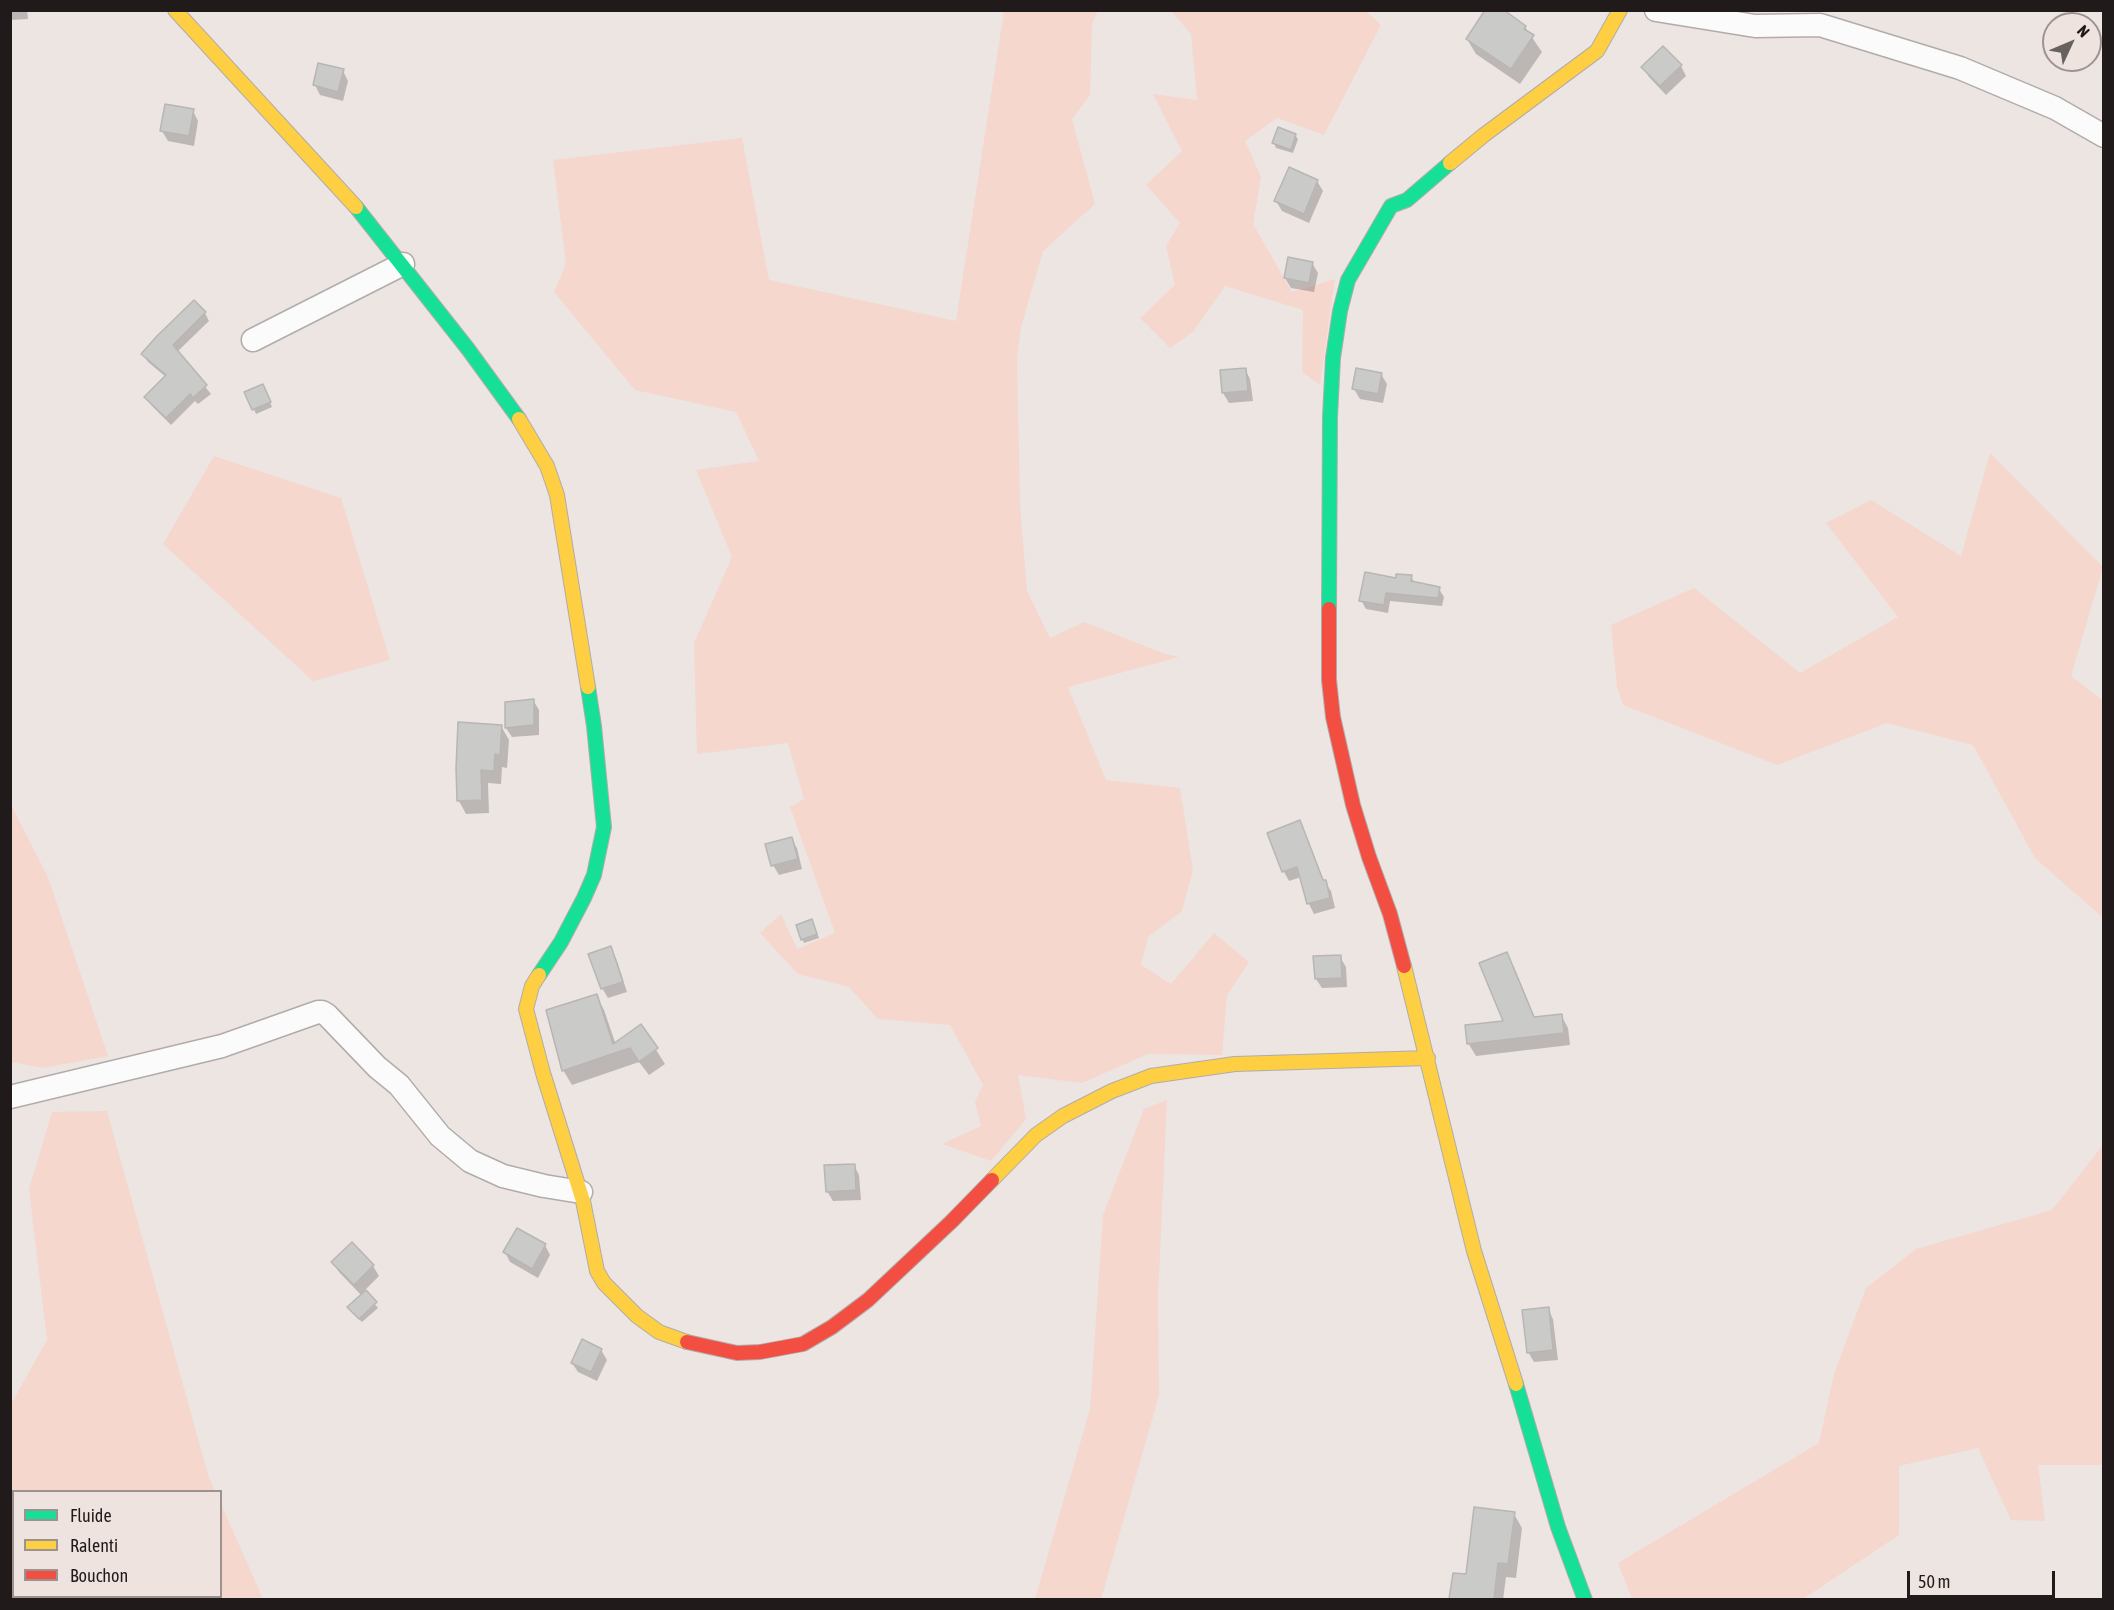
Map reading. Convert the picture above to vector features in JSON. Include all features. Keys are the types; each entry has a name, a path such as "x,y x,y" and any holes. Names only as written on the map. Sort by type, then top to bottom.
{"street":[{"path":"175,10 334,181 403,264 526,429 547,466 557,495 594,726 604,827 594,875 588,890 561,942 532,986 526,1009 543,1073 581,1192 597,1271 604,1283 637,1316 659,1332 681,1341 737,1353 760,1352 803,1344 832,1327 868,1300 952,1221 1036,1135 1063,1116 1112,1091 1151,1076 1235,1064 1428,1058"},
{"path":"1585,1599 1558,1527 1506,1349 1474,1251 1393,924 1353,805 1333,717 1329,680 1329,417 1333,358 1340,311 1348,280 1391,206 1407,200 1484,135 1597,51 1620,10"},
{"path":"1656,10 1755,26 1820,25 1960,68 2055,108 2103,136"},
{"path":"253,340 403,264"},
{"path":"10,1096 222,1046 322,1012 376,1067 399,1084 440,1136 470,1161 515,1179 581,1192"}],"shaded area":[{"path":"1004,11 1098,11 1092,24 1090,95 1072,119 1095,204 1043,251 1021,327 1017,358 1020,505 1027,591 1050,638 1084,622 1165,654 1179,657 1068,687 1106,780 1180,788 1193,870 1182,911 1148,937 1141,965 1171,984 1214,933 1249,962 1227,995 1222,1055 1148,1054 1082,1083 1018,1075 1026,1119 991,1161 942,1144 981,1126 975,1102 983,1085 950,1025 878,1019 849,987 798,974 760,933 781,914 797,949 835,933 790,807 804,799 788,743 697,754 694,643 732,557 696,470 759,461 736,412 635,390 554,292 566,264 553,160 742,138 769,280 956,321"},
{"path":"1171,11 1366,11 1381,25 1324,135 1277,118 1245,141 1261,177 1253,224 1292,292 1335,279 1320,385 1302,372 1303,310 1225,286 1193,332 1170,348 1140,318 1175,285 1166,246 1180,223 1146,185 1182,151 1153,94 1197,100 1191,34"},
{"path":"1990,453 2103,567 2071,676 2103,701 2103,918 2035,858 1973,745 1887,723 1777,765 1623,705 1617,687 1611,625 1694,588 1800,673 1898,617 1826,523 1871,500 1961,556"},
{"path":"214,456 341,498 390,660 313,681 163,544"},
{"path":"11,805 48,877 108,1056 43,1068 11,1062"},
{"path":"1167,1100 1158,1298 1159,1395 1101,1599 1035,1599 1090,1409 1103,1215 1144,1109"},
{"path":"107,1111 209,1478 215,1490 12,1490 12,1598 222,1598 222,1506 263,1599 11,1599 11,1404 47,1340 29,1189 52,1112"},
{"path":"2103,1145 2103,1465 2038,1465 2045,1521 2011,1520 1978,1448 1899,1466 1899,1535 1803,1599 1632,1599 1618,1563 1819,1443 1834,1374 1866,1288 1916,1249 2052,1210"}],"building":[{"path":"1485,10 1504,10 1534,35 1511,69 1466,39"},
{"path":"1663,46 1682,65 1660,86 1641,67"},
{"path":"318,63 344,69 338,92 313,85"},
{"path":"165,104 194,109 189,136 160,131"},
{"path":"1278,127 1296,134 1291,150 1272,143"},
{"path":"1289,167 1318,180 1304,214 1274,201"},
{"path":"1288,257 1313,262 1309,283 1284,278"},
{"path":"194,300 206,312 173,345 207,385 193,398 190,394 166,418 144,397 166,375 141,354"},
{"path":"1246,368 1248,391 1222,393 1220,370"},
{"path":"1356,368 1382,373 1378,394 1352,389"},
{"path":"263,384 271,402 252,410 244,392"},
{"path":"1365,572 1396,578 1396,574 1412,575 1411,581 1440,587 1438,598 1386,593 1384,605 1359,601"},
{"path":"534,699 534,725 505,728 505,702"},
{"path":"458,722 502,725 500,755 495,754 494,771 481,770 482,800 457,801"},
{"path":"1300,820 1323,880 1326,880 1330,898 1307,904 1297,867 1282,872 1267,833"},
{"path":"792,837 798,859 771,866 765,844"},
{"path":"812,919 817,934 801,940 796,925"},
{"path":"611,946 623,982 601,989 588,954"},
{"path":"1507,952 1534,1017 1562,1014 1564,1033 1467,1044 1465,1025 1503,1021 1479,963"},
{"path":"1341,955 1342,978 1315,979 1313,956"},
{"path":"597,994 613,1044 641,1024 658,1048 639,1062 630,1048 562,1071 546,1010"},
{"path":"855,1164 856,1190 826,1192 824,1165"},
{"path":"517,1228 546,1244 532,1269 503,1252"},
{"path":"352,1242 374,1265 354,1285 331,1262"},
{"path":"366,1290 377,1302 359,1319 347,1307"},
{"path":"1549,1307 1553,1350 1527,1353 1522,1310"},
{"path":"582,1339 602,1349 591,1372 571,1363"},
{"path":"1474,1507 1515,1512 1508,1564 1498,1563 1494,1599 1449,1599 1453,1573 1466,1574"}],"traffic: fast":[{"path":"1329,609 1330,417 1333,358 1340,311 1348,280 1391,206 1407,200 1450,163"},
{"path":"356,207 468,349 519,419"},
{"path":"539,975 561,942 584,898 594,875 604,827 588,687"},
{"path":"1516,1384 1558,1527 1585,1600"}],"traffic: slow":[{"path":"175,10 356,207"},
{"path":"1450,163 1597,51 1620,10"},
{"path":"519,419 547,466 557,495 588,687"},
{"path":"1404,966 1474,1251 1516,1384"},
{"path":"539,975 532,986 526,1009 543,1073 583,1201 597,1271 604,1283 637,1316 659,1332 687,1342"},
{"path":"992,1180 1036,1135 1063,1116 1112,1091 1151,1076 1235,1064 1428,1058"}],"traffic: jam":[{"path":"1329,609 1329,680 1333,717 1353,805 1390,914 1404,966"},
{"path":"687,1342 737,1353 760,1352 803,1344 832,1327 868,1300 992,1180"}]}
